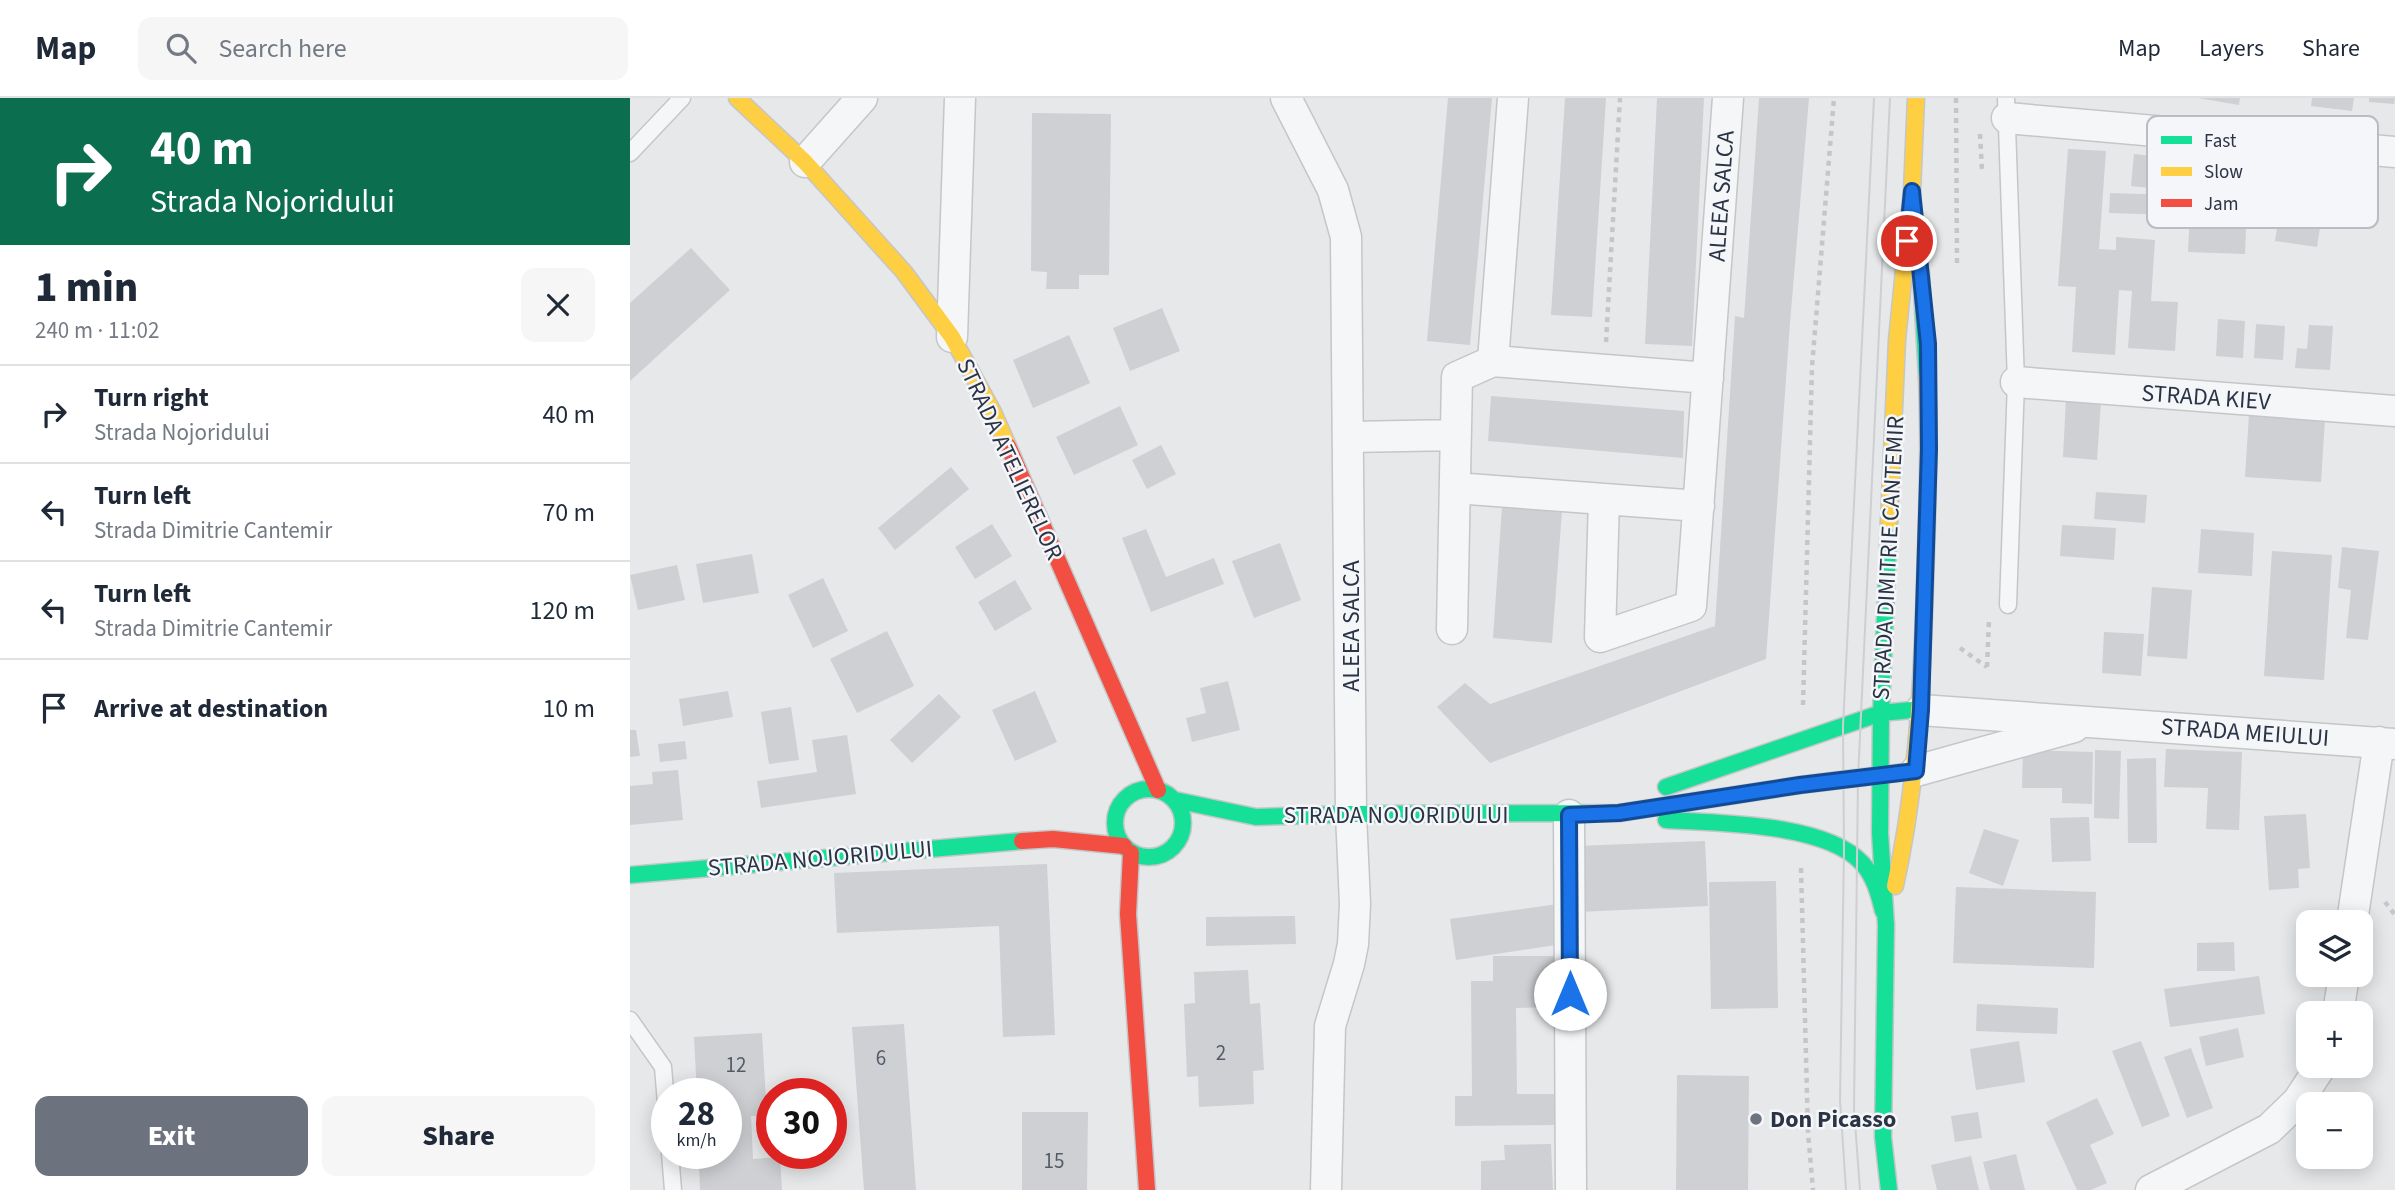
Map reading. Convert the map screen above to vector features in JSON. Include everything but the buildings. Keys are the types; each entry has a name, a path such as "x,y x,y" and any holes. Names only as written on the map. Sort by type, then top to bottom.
{"main road":[{"name":"STRADA ATELIERELOR","path":"737,98 805,162 904,272 952,337 993,412 1158,790"},
{"name":"STRADA DIMITRIE CANTEMIR","path":"1889,1190 1882,1136 1886,925 1880,833 1881,713 1897,340 1912,191 1916,98"},
{"name":"STRADA DIMITRIE CANTEMIR","path":"1886,925 1908,830 1921,710 1929,475 1928,344 1912,191"},
{"name":"STRADA NOJORIDULUI","path":"1619,813 1661,789 1881,713 1921,710"},
{"name":"STRADA ATELIERELOR","path":"1129,724 1132,794"},
{"name":"STRADA NOJORIDULUI","path":"1158,790 1175,800 1256,817 1352,814 1569,815 1619,813 1800,785 1916,771"},
{"path":"1147,1190 1128,914 1128,850 1116,833 1103,822 1132,794 1144,789 1158,790"},
{"path":"1128,914 1142,880 1159,856 1184,841 1183,813 1175,800"},
{"path":"1619,813 1800,832 1823,840 1858,858 1870,873 1880,894 1886,925"},
{"path":"1230,826 1256,817"},
{"name":"STRADA NOJORIDULUI","path":"1053,839 1103,822"},
{"name":"STRADA NOJORIDULUI","path":"630,875 1053,839 1128,850 1141,857 1159,856"}],"street":[{"path":"805,162 862,98"},
{"path":"952,337 960,98"},
{"name":"ALEEA SALCA","path":"1286,98 1333,190 1346,237 1355,904 1349,964 1330,1026 1326,1190"},
{"path":"1493,361 1513,98"},
{"name":"ALEEA SALCA","path":"1604,499 1600,637 1691,606 1728,98"},
{"path":"2006,108 2147,124"},
{"path":"1452,629 1457,377 1493,361 1707,378"},
{"name":"STRADA KIEV","path":"2016,382 2395,411"},
{"path":"1349,437 1456,435"},
{"path":"1455,488 1699,506"},
{"name":"STRADA MEIULUI","path":"1921,710 2387,743"},
{"name":"STRADA MEIULUI","path":"1916,771 2095,721"},
{"path":"2354,910 2387,743"},
{"path":"1569,815 1571,1190"},
{"path":"2151,1190 2269,1129 2298,1101 2313,1078"}],"lane":[{"path":"630,153 682,98"},
{"path":"2006,108 2016,382 2008,605"},
{"path":"630,1020 663,1067 664,1078"},
{"path":"671,1169 673,1190"}],"path":[{"path":"1605,369 1620,98"},
{"path":"1802,709 1812,367 1834,98"},
{"path":"1800,832 1807,1104 1813,1190"}],"tram line":[{"path":"1846,1190 1840,1100 1843,726 1874,98"},
{"path":"1860,1190 1854,1109 1858,778 1890,98"}],"traffic: fast":[{"path":"1921,273 1927,377"},
{"path":"1889,522 1881,713 1880,833 1886,925 1883,1137 1889,1190"},
{"path":"1666,787 1881,713 1912,710"},
{"path":"1175,800 1256,817 1619,813 1800,785 1913,771"},
{"path":"1149,789 1162,792 1173,799 1180,810 1183,823 1180,836 1173,847 1162,854 1149,857 1136,854 1125,847 1118,836 1115,823 1118,810 1125,799 1136,792 1149,789"},
{"path":"1666,820 1741,824 1823,840 1845,850 1862,863 1873,879 1883,911"},
{"path":"630,875 1022,841"}],"traffic: slow":[{"path":"737,98 805,162 904,272 952,337 993,412 1008,446"},
{"path":"1889,522 1897,340 1912,191 1916,98"},
{"path":"1895,886 1909,811 1920,698 1928,480 1927,377"}],"traffic: jam":[{"path":"1008,446 1158,790"},
{"path":"1022,841 1053,839 1124,846"},
{"path":"1131,853 1128,914 1147,1190"}],"place":[{"name":"Don Picasso","path":"1756,1119"}],"route":[{"path":"1570,994 1569,815 1619,813 1800,785 1916,771 1921,710 1929,449 1928,344 1912,191 1907,241"}]}
